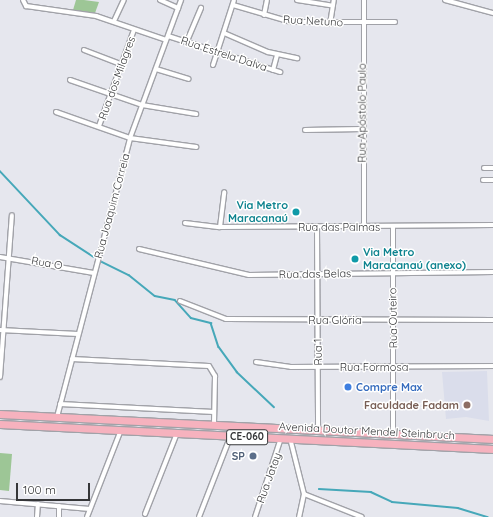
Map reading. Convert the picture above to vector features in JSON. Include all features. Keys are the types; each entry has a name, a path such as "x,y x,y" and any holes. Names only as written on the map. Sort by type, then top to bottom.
{"highway":[{"name":"Avenida Doutor Mendel Steinbruch","path":"0,414 493,439"},
{"name":"Avenida Doutor Mendel Steinbruch","path":"0,424 493,449"}],"street":[{"name":"Rua Estrela Dalva","path":"23,0 26,6 114,21 134,30 187,41 280,72"},
{"path":"114,21 124,0"},
{"path":"160,0 178,8"},
{"name":"Rua Joaquim Correia","path":"57,417 130,138 181,0"},
{"path":"264,15 267,0"},
{"path":"297,0 333,6"},
{"path":"330,24 334,0"},
{"name":"Rua Apóstolo Paulo","path":"364,0 362,22 364,226"},
{"path":"445,0 493,13"},
{"path":"213,65 234,2"},
{"name":"Rua Netuno","path":"234,2 264,15 291,22 330,24 395,22"},
{"path":"187,41 201,8"},
{"name":"Rua dos Milagres","path":"99,126 134,30"},
{"path":"224,34 277,56 298,58"},
{"path":"84,50 121,64"},
{"path":"274,70 277,56"},
{"path":"156,69 188,79"},
{"path":"70,80 142,105 196,114"},
{"path":"56,112 130,138 196,147"},
{"path":"305,130 362,129"},
{"path":"484,168 493,168"},
{"path":"483,180 493,180"},
{"path":"220,227 224,192"},
{"path":"0,378 2,330 10,258 12,215"},
{"name":"Rua das Palmas","path":"185,223 220,227 393,227 493,225"},
{"name":"Rua 1","path":"317,227 318,430"},
{"name":"Rua Outeiro","path":"393,227 393,434"},
{"name":"Rua das Belas","path":"139,249 238,274 493,272"},
{"name":"Rua O","path":"0,257 94,273"},
{"name":"Rua Glória","path":"180,301 226,319 493,320"},
{"path":"2,330 78,334"},
{"path":"72,359 209,366 215,376 214,425"},
{"name":"Rua Formosa","path":"256,362 318,367 394,368 493,366"},
{"path":"60,404 214,412"},
{"path":"87,517 121,430"},
{"path":"145,514 177,433"},
{"path":"199,517 231,435"},
{"name":"Rua Jatay","path":"254,517 281,438"},
{"path":"290,438 304,494 299,517"},
{"path":"304,494 362,517"},
{"path":"0,501 90,509"},
{"path":"38,504 38,517"},
{"path":"58,517 59,506"}],"shaded area":[{"name":"Faculdade Fadam","path":"487,371 489,421 466,417 446,419 442,372"}],"green space":[{"path":"76,0 99,2 95,13 73,10"},
{"path":"0,453 12,454 9,491 0,490"}],"waterway":[{"path":"0,171 60,235 94,257"},
{"path":"102,262 129,275 155,296 175,300 191,318 211,323 219,347 237,372 274,407"},
{"path":"319,489 371,492 392,502 458,508 488,517"}],"place":[{"name":"Via Metro Maracanaú","path":"296,212"},
{"name":"Via Metro Maracanaú (anexo)","path":"355,259"},
{"name":"Compre Max","path":"348,387"},
{"name":"Faculdade Fadam","path":"467,405"},
{"name":"SP","path":"253,456"}]}
